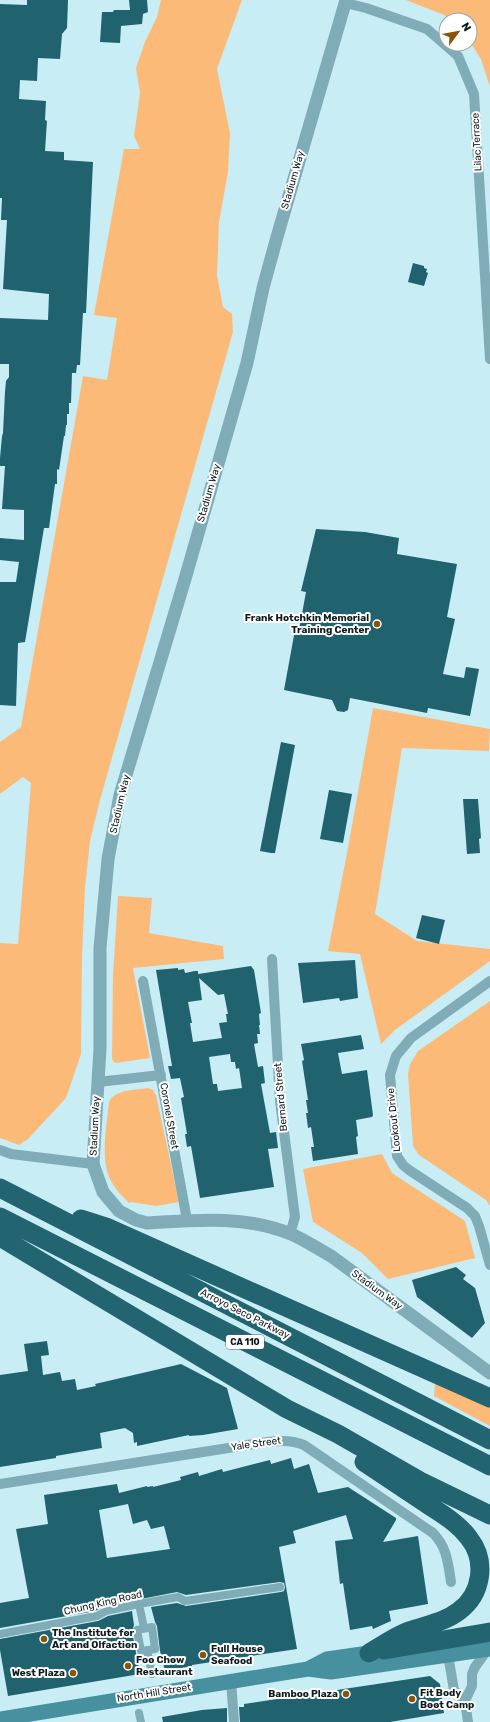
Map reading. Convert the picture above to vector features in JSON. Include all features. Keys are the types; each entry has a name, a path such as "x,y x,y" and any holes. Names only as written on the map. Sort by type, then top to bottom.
{"highway":[{"name":"Arroyo Seco Parkway","path":"0,1188 490,1440"},
{"path":"22,1199 106,1227 490,1398"},
{"name":"CA 110","path":"0,1217 490,1466"},
{"path":"0,1238 287,1409 456,1524 470,1538 475,1548 480,1565 480,1578 476,1591 469,1603 458,1612 440,1621 408,1632 369,1653"},
{"path":"287,1409 338,1434 420,1481 490,1516"},
{"path":"369,1653 489,1643"}],"main road":[{"name":"North Hill Street","path":"0,1719 231,1680 308,1669 331,1672 448,1655 489,1643"},
{"name":"North Hill Street","path":"308,1669 327,1659 369,1653"}],"street":[{"name":"Lilac Terrace","path":"345,2 427,29 458,56 474,94 490,359"},
{"name":"Stadium Way","path":"345,2 263,288 247,363 185,579 120,795 108,859 103,902 100,948 100,1049 92,1164 103,1192 119,1211 136,1220 147,1223 187,1220 214,1220 255,1224 290,1234 331,1256 490,1373"},
{"name":"Bernard Street","path":"272,959 280,1101 295,1217 290,1234"},
{"path":"144,981 161,1075"},
{"name":"Lookout Drive","path":"490,981 411,1038 396,1056 390,1075 398,1156 403,1165 409,1170 467,1208 475,1216 490,1265"},
{"name":"Coronel Street","path":"98,1082 161,1075 187,1220"},
{"path":"0,1150 11,1154 92,1164"},
{"name":"Yale Street","path":"0,1484 260,1443 285,1440 295,1441 304,1445 433,1533 439,1539 445,1550 451,1582"},
{"name":"Chung King Road","path":"0,1634 97,1616 106,1611 139,1604 178,1598 185,1601 280,1587"},
{"path":"139,1604 144,1628 152,1627 155,1649 147,1650 152,1674"},
{"path":"468,1722 465,1701 472,1686 472,1674 475,1666 489,1643"},
{"path":"448,1655 454,1690 465,1701"},
{"path":"231,1680 234,1722"},
{"path":"139,1713 141,1722"}],"shaded area":[{"path":"161,0 242,0 217,69 230,133 228,172 219,222 217,275 223,307 232,314 233,332 100,800 90,841 85,888 82,957 81,1054 66,1098 28,1139 19,1145 0,1138 0,943 18,944 31,783 23,777 0,794 0,742 21,727 83,376 107,380 117,318 94,315 124,149 140,149 134,136 140,93 136,68 145,42 157,17"},
{"path":"406,0 490,0 490,87 481,59 476,52 478,52 478,12 438,13"},
{"path":"373,708 490,729 489,751 402,748 375,914 417,941 490,949 490,961 395,1030 381,1044 360,954 328,951"},
{"path":"118,896 152,898 149,933 223,946 224,959 133,968 150,1058 115,1063 112,1059 113,976"},
{"path":"490,1001 490,1206 486,1200 419,1155 413,1146 408,1074 410,1064 418,1051"},
{"path":"148,1088 153,1090 156,1095 179,1202 156,1206 131,1202 129,1203 112,1183 105,1162 105,1141 109,1102 121,1092"},
{"path":"382,1154 392,1173 465,1221 475,1258 388,1279 362,1253 313,1222 303,1169"},
{"path":"435,1383 490,1407 490,1426 434,1396"}],"building":[{"path":"27,0 68,0 67,28 62,34 60,59 38,58 37,81 20,80 19,99 46,101 45,120 47,121 45,151 64,152 64,160 93,162 86,313 83,313 80,365 77,365 76,373 72,373 71,403 69,403 69,414 67,414 67,425 59,470 57,469 57,484 55,484 49,528 44,528 25,642 18,643 16,706 0,705 0,582 16,582 19,562 0,560 0,538 24,540 24,510 2,509 5,466 0,466 0,458 6,381 9,377 9,364 0,364 0,318 48,320 49,294 3,289 7,220 1,220 2,198 0,198 0,4 27,5"},
{"path":"129,0 147,0 148,12 143,14 142,24 121,26 120,43 100,42 102,12 130,10"},
{"path":"413,263 424,266 424,268 427,269 426,272 428,273 424,286 408,282"},
{"name":"Frank Hotchkin Memorial Training Center","path":"316,529 365,532 399,538 397,554 457,564 447,617 455,619 443,674 464,678 466,667 479,669 470,716 428,708 427,713 350,698 348,710 344,712 337,711 332,700 284,690 295,630 299,630 306,592 301,591"},
{"path":"281,742 295,745 275,853 271,853 260,851"},
{"path":"329,790 352,794 343,843 320,839"},
{"path":"463,799 478,799 481,838 479,839 480,853 467,854"},
{"path":"422,915 445,920 439,944 416,938"},
{"path":"355,960 358,998 340,1001 339,998 303,1003 298,963"},
{"path":"251,966 254,970 261,1013 259,1014 260,1034 257,1034 258,1043 254,1044 258,1067 263,1066 265,1083 261,1084 270,1133 276,1132 278,1148 268,1149 274,1187 200,1198 191,1146 187,1147 185,1134 187,1134 181,1098 184,1097 180,1078 171,1079 168,1066 172,1066 156,970 178,968 178,970 184,969 185,973 198,971 198,974","holes":["199,978 218,995 224,994 228,1014 226,1014 227,1022 219,1023 222,1038 193,1042 190,1023 192,1023 188,1002 202,1000","230,1054 231,1062 235,1062 236,1069 239,1068 242,1088 218,1091 217,1084 213,1084 209,1057"]},
{"path":"361,1035 364,1049 338,1053 342,1074 367,1070 373,1115 372,1117 356,1120 358,1154 313,1161 311,1147 314,1147 311,1127 308,1128 306,1113 308,1113 306,1100 308,1100 301,1044"},
{"path":"456,1267 466,1275 463,1279 475,1288 485,1323 472,1338 417,1297 412,1280"},
{"path":"47,1341 49,1355 41,1356 43,1375 60,1372 62,1381 75,1379 77,1390 96,1386 95,1384 181,1364 227,1388 238,1429 203,1435 189,1435 137,1446 137,1442 134,1443 133,1433 125,1428 100,1433 102,1448 56,1456 56,1458 0,1467 0,1375 28,1371 24,1344"},
{"path":"291,1458 294,1469 309,1464 318,1493 348,1487 396,1518 383,1542 418,1536 428,1604 389,1611 391,1621 373,1629 372,1626 350,1630 343,1583 340,1584 335,1541 353,1539 346,1515 293,1531 296,1543 279,1547 297,1649 192,1665 165,1671 160,1651 157,1626 151,1607 177,1603 186,1606 281,1592 284,1591 285,1587 284,1583 280,1582 186,1595 177,1592 105,1606 95,1611 0,1628 0,1603 29,1598 16,1529 48,1524 44,1495 117,1484 119,1493 181,1480 180,1477 198,1472 199,1476 222,1469 223,1472 270,1460 271,1464","holes":["128,1504 133,1524 147,1520 151,1529 164,1526 170,1549 107,1558 99,1510"]},
{"path":"132,1611 134,1625 132,1631 140,1674 8,1696 0,1650 0,1639 98,1621 108,1616"},
{"name":"Bamboo Plaza","path":"430,1676 440,1684 444,1713 390,1722 240,1722 239,1707 244,1707 244,1704"},
{"path":"227,1708 227,1722 163,1722 162,1717 202,1710"}],"place":[{"name":"Frank Hotchkin Memorial Training Center","path":"377,624"},
{"name":"The Institute for Art and Olfaction","path":"44,1639"},
{"name":"Full House Seafood","path":"203,1655"},
{"name":"Foo Chow Restaurant","path":"128,1666"},
{"name":"West Plaza","path":"73,1673"},
{"name":"Bamboo Plaza","path":"346,1694"},
{"name":"Fit Body Boot Camp","path":"412,1699"}]}
